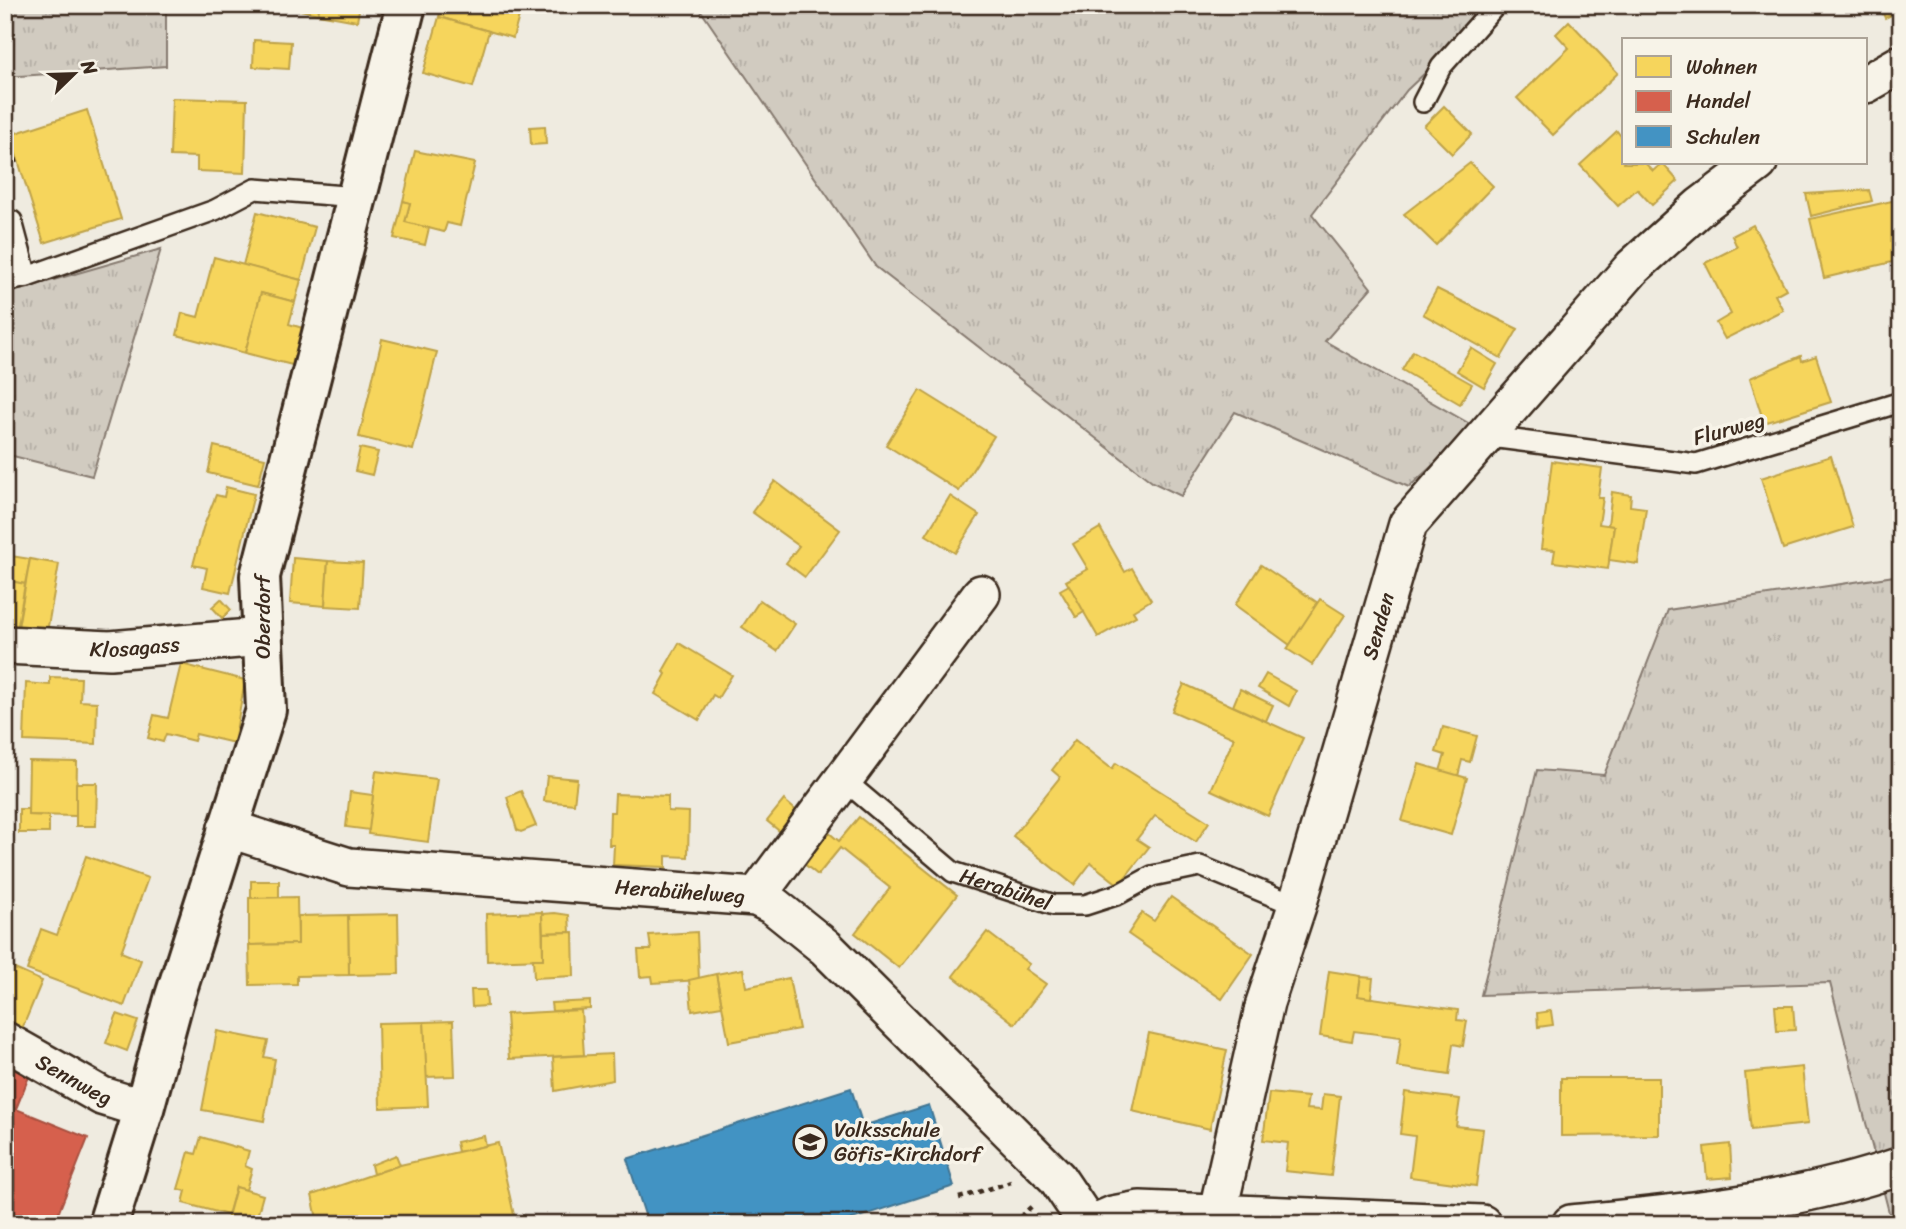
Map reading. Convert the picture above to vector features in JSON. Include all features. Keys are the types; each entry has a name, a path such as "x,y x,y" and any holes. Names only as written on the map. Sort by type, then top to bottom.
{"main road":[{"name":"Oberdorf","path":"108,1224 144,1109 174,999 266,710 260,576 406,5"}],"street":[{"path":"1868,83 1901,64"},
{"name":"Senden","path":"1217,1215 1265,1003 1297,905 1408,524 1482,436 1633,267 1701,206 1757,164"},
{"path":"756,897 981,594"},
{"name":"Klosagass","path":"5,645 110,650 262,637"},
{"name":"Herabühelweg","path":"228,828 349,867 756,897 774,906 825,947 1057,1178 1090,1224"},
{"name":"Sennweg","path":"5,1041 102,1096 144,1109"},
{"path":"1571,1224 1705,1211 1796,1196 1901,1166"},
{"path":"1090,1224 1113,1214 1140,1210 1482,1224"}],"lane":[{"path":"1423,102 1441,67 1496,5"},
{"path":"5,282 215,209 255,189 356,197"},
{"path":"12,221 27,276"},
{"name":"Flurweg","path":"1482,436 1696,464 1901,402"},
{"name":"Herabühel","path":"844,780 953,872 1054,905 1086,905 1119,894 1152,876 1200,866 1297,905"}],"path":[{"path":"5,163 18,160"},
{"path":"959,1198 1029,1176 1057,1178"}],"green space":[{"path":"5,5 133,5 166,12 166,66 5,77"},
{"path":"697,5 1497,5 1407,90 1312,214 1371,288 1325,341 1475,427 1409,487 1235,412 1181,496 1152,482 876,267"},
{"path":"161,249 92,476 5,454 5,294"},
{"path":"1901,575 1901,1224 1892,1224 1830,983 1481,995 1537,770 1604,775 1668,610"}],"building: Wohnen":[{"path":"279,5 320,5 318,14"},
{"path":"320,5 360,5 357,21 318,14"},
{"path":"442,5 522,5 513,38 439,17"},
{"path":"1879,5 1901,5 1901,11 1885,18"},
{"path":"439,17 489,31 473,87 423,73"},
{"path":"1569,21 1618,73 1553,135 1517,98 1569,48 1556,34"},
{"path":"254,40 291,42 289,69 253,67"},
{"path":"172,98 247,100 245,173 197,171 197,157 170,156"},
{"path":"1901,100 1901,128 1895,107"},
{"path":"1444,106 1472,134 1452,154 1424,126"},
{"path":"87,110 121,219 44,243 10,135"},
{"path":"545,126 546,144 531,145 530,127"},
{"path":"1617,131 1622,137 1622,164 1646,164 1653,171 1663,164 1678,181 1652,205 1637,189 1618,206 1580,165"},
{"path":"415,151 475,163 460,226 447,223 444,232 405,222 410,203 403,201"},
{"path":"1470,163 1493,186 1436,245 1404,214"},
{"path":"1869,190 1872,201 1811,216 1806,194"},
{"path":"1901,199 1901,260 1824,278 1810,219"},
{"path":"403,201 410,203 405,222 429,228 425,245 394,238"},
{"path":"257,212 315,227 301,280 243,265"},
{"path":"1753,225 1786,289 1775,295 1783,310 1725,339 1716,323 1731,314 1705,263 1737,247 1732,236"},
{"path":"214,257 301,280 295,302 261,293 245,353 177,335 182,313 198,317"},
{"path":"1437,289 1518,329 1501,358 1423,314"},
{"path":"261,293 295,302 289,324 306,329 296,366 245,353"},
{"path":"382,339 437,352 413,450 359,437"},
{"path":"1471,348 1497,364 1484,387 1457,371"},
{"path":"1413,351 1472,384 1460,404 1402,370"},
{"path":"1801,356 1802,361 1816,356 1831,402 1764,423 1750,378"},
{"path":"920,390 994,436 959,491 886,445"},
{"path":"214,446 265,458 258,485 208,473"},
{"path":"360,448 378,452 372,475 355,471"},
{"path":"1831,456 1853,527 1783,549 1761,478"},
{"path":"1552,461 1602,468 1598,498 1603,498 1599,524 1614,526 1608,569 1553,562 1555,550 1541,549"},
{"path":"775,481 840,530 805,577 786,563 799,546 752,512"},
{"path":"226,487 254,494 230,593 203,587 207,568 193,565 216,495 224,497"},
{"path":"1612,492 1631,495 1630,506 1646,508 1638,564 1609,560 1614,526 1608,525"},
{"path":"950,496 979,515 955,553 926,535"},
{"path":"1100,528 1125,572 1132,568 1151,600 1133,611 1136,616 1098,637 1066,581 1088,569 1073,544"},
{"path":"5,555 30,559 25,584 5,580"},
{"path":"293,558 328,561 325,606 290,603"},
{"path":"30,559 59,564 47,632 18,627"},
{"path":"328,561 363,563 360,608 325,606"},
{"path":"1261,565 1318,603 1290,645 1235,605"},
{"path":"5,580 25,584 16,636 5,634"},
{"path":"1069,585 1084,612 1076,617 1060,590"},
{"path":"221,599 231,610 222,618 212,607"},
{"path":"1320,599 1345,615 1312,665 1287,649"},
{"path":"760,600 795,624 777,651 742,627"},
{"path":"679,643 732,675 718,698 713,695 699,720 655,694 666,674 663,671"},
{"path":"181,664 245,680 234,743 196,734 194,741 166,734 163,742 148,738 154,715 168,718"},
{"path":"1266,674 1296,691 1289,706 1258,688"},
{"path":"50,677 81,678 80,701 97,702 96,744 24,741 26,683 50,685"},
{"path":"1184,684 1303,738 1268,816 1211,790 1234,738 1172,711"},
{"path":"1240,689 1273,705 1266,721 1233,706"},
{"path":"1443,727 1477,736 1470,762 1462,760 1458,776 1440,771 1445,755 1436,752"},
{"path":"1075,740 1112,769 1116,763 1209,822 1196,842 1155,816 1137,839 1149,847 1119,885 1091,863 1074,885 1013,836 1060,777 1052,770"},
{"path":"29,761 77,762 76,816 28,815"},
{"path":"1419,764 1467,778 1451,835 1402,821"},
{"path":"376,771 437,779 428,842 368,834"},
{"path":"547,776 577,779 574,804 544,801"},
{"path":"76,783 97,783 96,826 76,826"},
{"path":"521,791 536,826 521,832 517,830 507,797"},
{"path":"350,792 373,795 369,830 346,827"},
{"path":"615,794 668,796 668,811 689,812 688,857 666,856 666,867 613,865 614,845 609,845 610,812 614,812"},
{"path":"784,800 800,814 783,834 767,821"},
{"path":"19,809 28,809 28,815 49,816 49,833 19,833"},
{"path":"859,817 957,895 899,968 855,933 890,888 840,848 818,875 803,863 828,832 839,841"},
{"path":"86,856 148,878 121,952 141,960 124,1006 27,970 41,929 57,935"},
{"path":"251,881 279,881 279,898 251,898"},
{"path":"297,897 298,944 249,945 249,898"},
{"path":"1171,897 1253,954 1222,999 1128,934 1142,913 1154,921"},
{"path":"542,912 543,959 487,961 486,914"},
{"path":"398,914 399,974 349,975 348,915"},
{"path":"542,914 569,915 570,932 543,933"},
{"path":"348,915 349,975 297,976 297,984 250,985 249,945 298,944 298,916"},
{"path":"573,932 574,976 534,978 533,959 543,959 543,933"},
{"path":"697,932 699,980 653,983 652,976 640,977 638,950 651,950 649,935"},
{"path":"987,932 1029,964 1025,969 1046,984 1015,1024 953,976"},
{"path":"8,966 42,981 20,1034 5,1027"},
{"path":"743,969 746,987 789,978 799,1029 729,1042 716,974"},
{"path":"1329,971 1361,976 1358,996 1458,1010 1457,1020 1467,1021 1463,1046 1453,1044 1449,1075 1397,1067 1401,1037 1354,1031 1352,1041 1320,1036"},
{"path":"716,974 722,1006 692,1011 689,980"},
{"path":"1361,977 1373,978 1371,998 1358,996"},
{"path":"471,990 486,990 487,1006 472,1007"},
{"path":"590,1001 590,1009 552,1011 551,1003"},
{"path":"1775,1006 1793,1006 1795,1030 1777,1031"},
{"path":"581,1010 584,1055 509,1059 506,1014"},
{"path":"1551,1011 1553,1025 1538,1027 1537,1013"},
{"path":"117,1014 138,1021 127,1051 106,1043"},
{"path":"453,1021 455,1076 426,1077 424,1022"},
{"path":"424,1022 428,1106 380,1108 378,1023"},
{"path":"217,1031 268,1041 264,1057 275,1059 264,1121 202,1110"},
{"path":"1149,1033 1227,1050 1210,1129 1132,1111"},
{"path":"612,1054 613,1080 555,1091 553,1057"},
{"path":"1802,1067 1808,1124 1751,1130 1745,1073"},
{"path":"1561,1078 1659,1078 1659,1135 1561,1136"},
{"path":"1405,1092 1460,1099 1456,1126 1483,1129 1476,1186 1410,1177 1415,1136 1400,1134"},
{"path":"1269,1093 1308,1097 1306,1109 1321,1110 1323,1094 1340,1096 1331,1176 1285,1171 1288,1143 1263,1140"},
{"path":"484,1136 486,1146 458,1152 456,1142"},
{"path":"201,1137 249,1151 245,1166 252,1169 246,1190 236,1187 228,1215 183,1203 186,1191 178,1189 189,1152 196,1154"},
{"path":"498,1143 516,1224 318,1224 312,1195 400,1165"},
{"path":"1730,1144 1732,1177 1707,1179 1704,1147"},
{"path":"396,1155 400,1165 373,1174 371,1165"},
{"path":"236,1187 263,1195 255,1224 226,1224"},
{"path":"1873,1215 1873,1224 1831,1224 1831,1217"}],"building: Handel":[{"path":"5,1058 32,1069 16,1109 88,1138 54,1224 5,1224"}],"building: Schulen":[{"name":"Volksschule Göfis-Kirchdorf","path":"851,1088 863,1126 929,1105 954,1186 837,1224 648,1224 627,1159"}],"place":[{"name":"Volksschule Göfis-Kirchdorf","path":"810,1142"}]}
